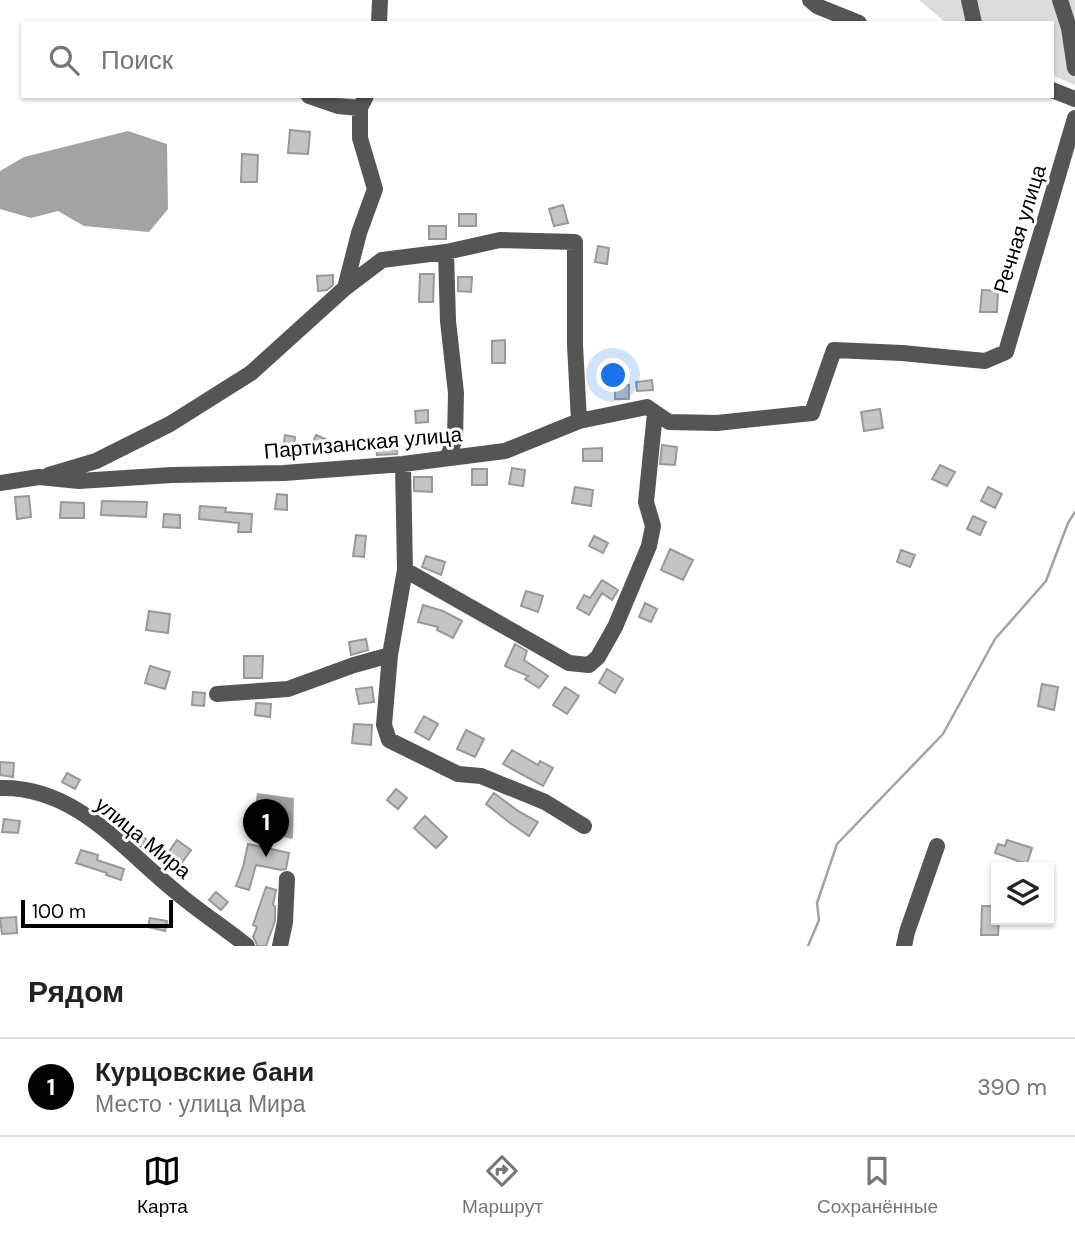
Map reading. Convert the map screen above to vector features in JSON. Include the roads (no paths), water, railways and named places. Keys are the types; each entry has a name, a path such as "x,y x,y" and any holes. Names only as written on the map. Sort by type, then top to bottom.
{"street":[{"path":"379,21 380,0"},
{"path":"810,0 817,6 854,21"},
{"path":"969,0 974,21"},
{"path":"1060,0 1069,28 1075,68"},
{"path":"1054,91 1075,99"},
{"path":"315,98 338,106 363,102 360,138 375,189 359,233 345,288"},
{"name":"Речная улица","path":"1006,352 1075,118"},
{"path":"39,477 96,461 170,424 251,373 345,288 382,260 446,252 500,240 575,242 575,345 579,421"},
{"path":"446,252 448,321 456,393 454,439 447,458"},
{"name":"Партизанская улица","path":"0,483 39,477 79,481 172,475 284,473 403,464 505,451 579,421 647,407 669,422 718,423 812,413 834,350 985,361 1006,352"},
{"path":"405,570 569,663 589,665 598,657 615,627 649,546 653,526 646,502 655,413"},
{"path":"403,464 405,570 390,655 384,725 389,740 458,774 481,776 545,802 584,826"},
{"path":"217,695 288,690 354,665 390,655"},
{"name":"улица Мира","path":"0,788 18,787 61,800 114,836 175,892 247,946"},
{"path":"904,946 937,846"},
{"path":"280,946 285,922 288,879"}],"waterway":[{"path":"808,946 819,920 817,903 837,844 943,734 995,639 1046,581 1068,523 1075,512"}],"place":[{"name":"Курцовские бани","path":"266,857"}]}
